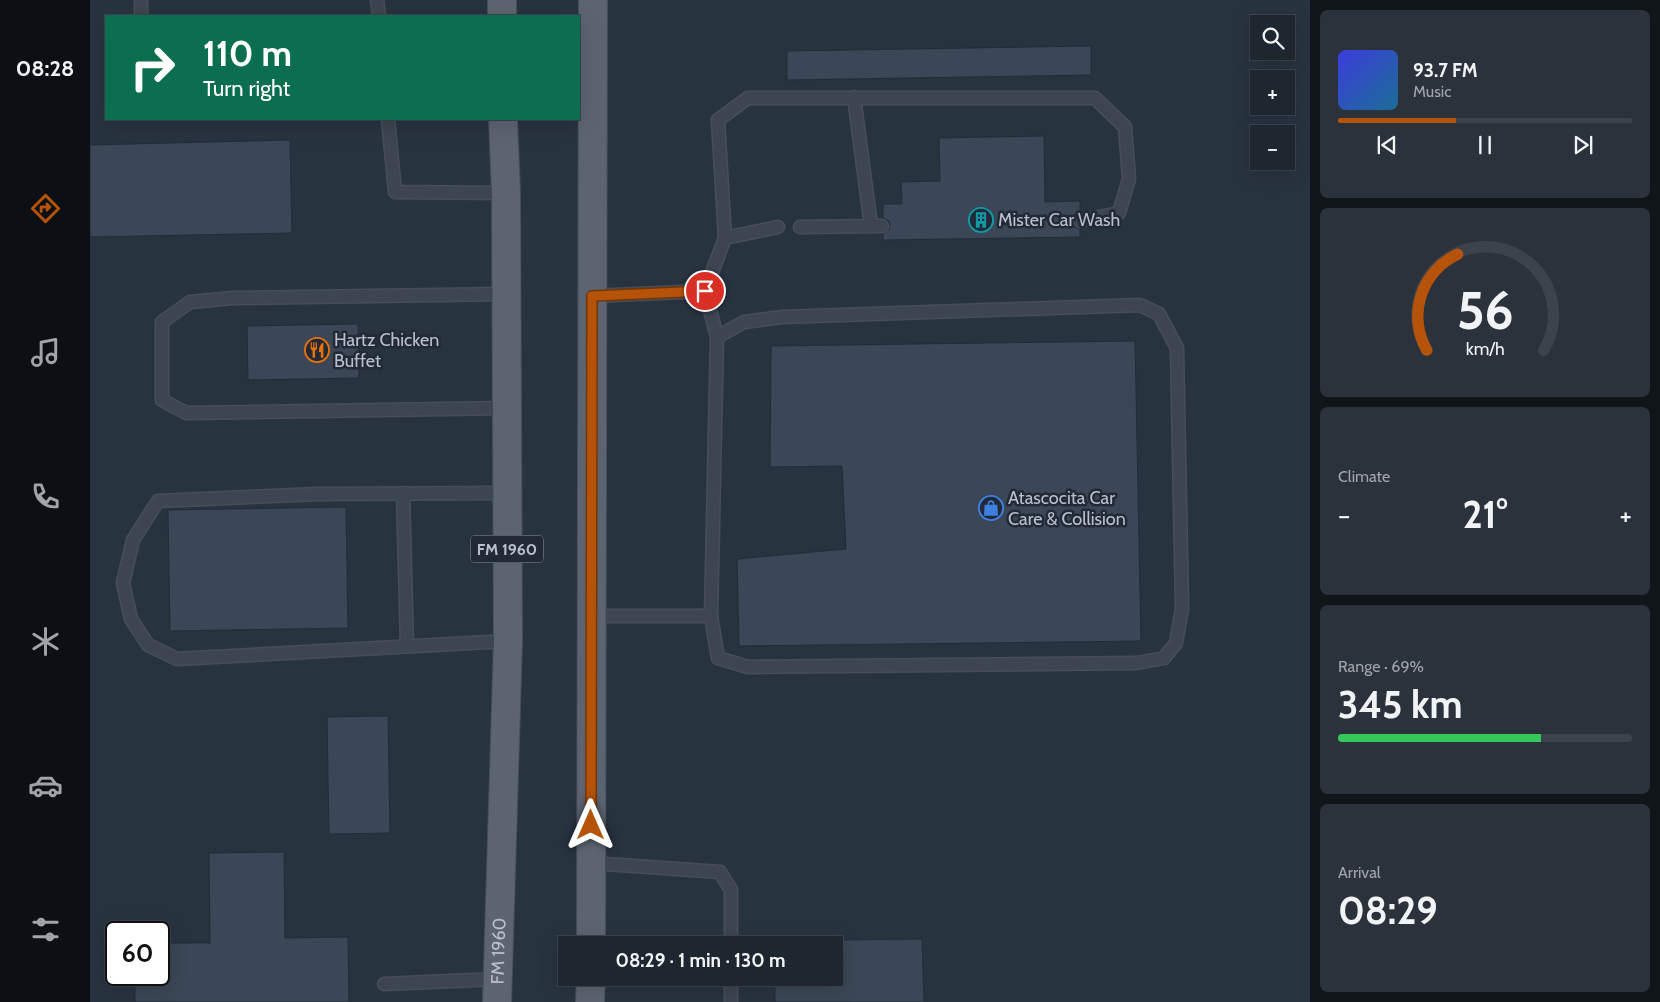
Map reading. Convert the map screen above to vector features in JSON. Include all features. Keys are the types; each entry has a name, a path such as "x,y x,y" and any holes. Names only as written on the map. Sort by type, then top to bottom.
{"main road":[{"path":"502,0 502,15"},
{"path":"591,936 593,0"},
{"name":"FM 1960","path":"496,991 508,641 506,193 503,120"},
{"path":"590,986 590,1002"}],"lane":[{"path":"141,0 141,15"},
{"path":"377,0 379,15"},
{"path":"717,337 744,322 782,317 1140,305 1159,314 1177,348 1182,609 1176,643 1164,658 1138,663 748,667 718,658 711,616 717,337 705,291 725,238 718,120 748,98 1095,98 1126,127 1128,180 1119,213 1080,221"},
{"path":"800,227 876,226 854,98"},
{"path":"388,120 395,192 506,193"},
{"path":"725,238 778,227"},
{"path":"592,296 705,291"},
{"path":"506,294 234,298 190,302 162,322 162,400 186,412 507,408"},
{"path":"403,493 407,646"},
{"path":"507,493 318,494 158,501 133,540 123,584 131,619 148,645 177,659 508,641"},
{"path":"591,616 711,616"},
{"path":"591,863 720,872 731,890 731,936"},
{"path":"384,984 496,991"},
{"path":"731,986 731,1002"}],"building":[{"path":"1091,46 1091,75 787,80 787,51"},
{"name":"Mister Car Wash","path":"1044,136 1045,202 1080,201 1080,213 1074,215 1072,222 1074,227 1080,229 1080,237 883,240 883,234 889,230 890,225 889,221 883,218 883,204 902,204 901,182 940,181 939,138"},
{"path":"290,140 292,233 90,237 90,145"},
{"path":"358,324 359,378 248,380 247,326"},
{"name":"Atascocita Car Care & Collision","path":"1135,341 1141,641 739,646 737,559 846,549 842,466 770,467 771,346"},
{"path":"346,507 348,628 170,631 168,510"},
{"path":"388,716 390,833 329,834 327,717"},
{"path":"284,852 285,938 348,937 349,1002 135,1002 135,986 170,986 170,943 210,943 209,853"},
{"path":"922,939 924,1002 775,1002 775,986 843,986 843,940"}],"place":[{"name":"Mister Car Wash","path":"981,220"},
{"name":"Hartz Chicken Buffet","path":"317,350"},
{"name":"Atascocita Car Care & Collision","path":"991,508"}],"route":[{"path":"591,825 592,296 705,291"}]}
